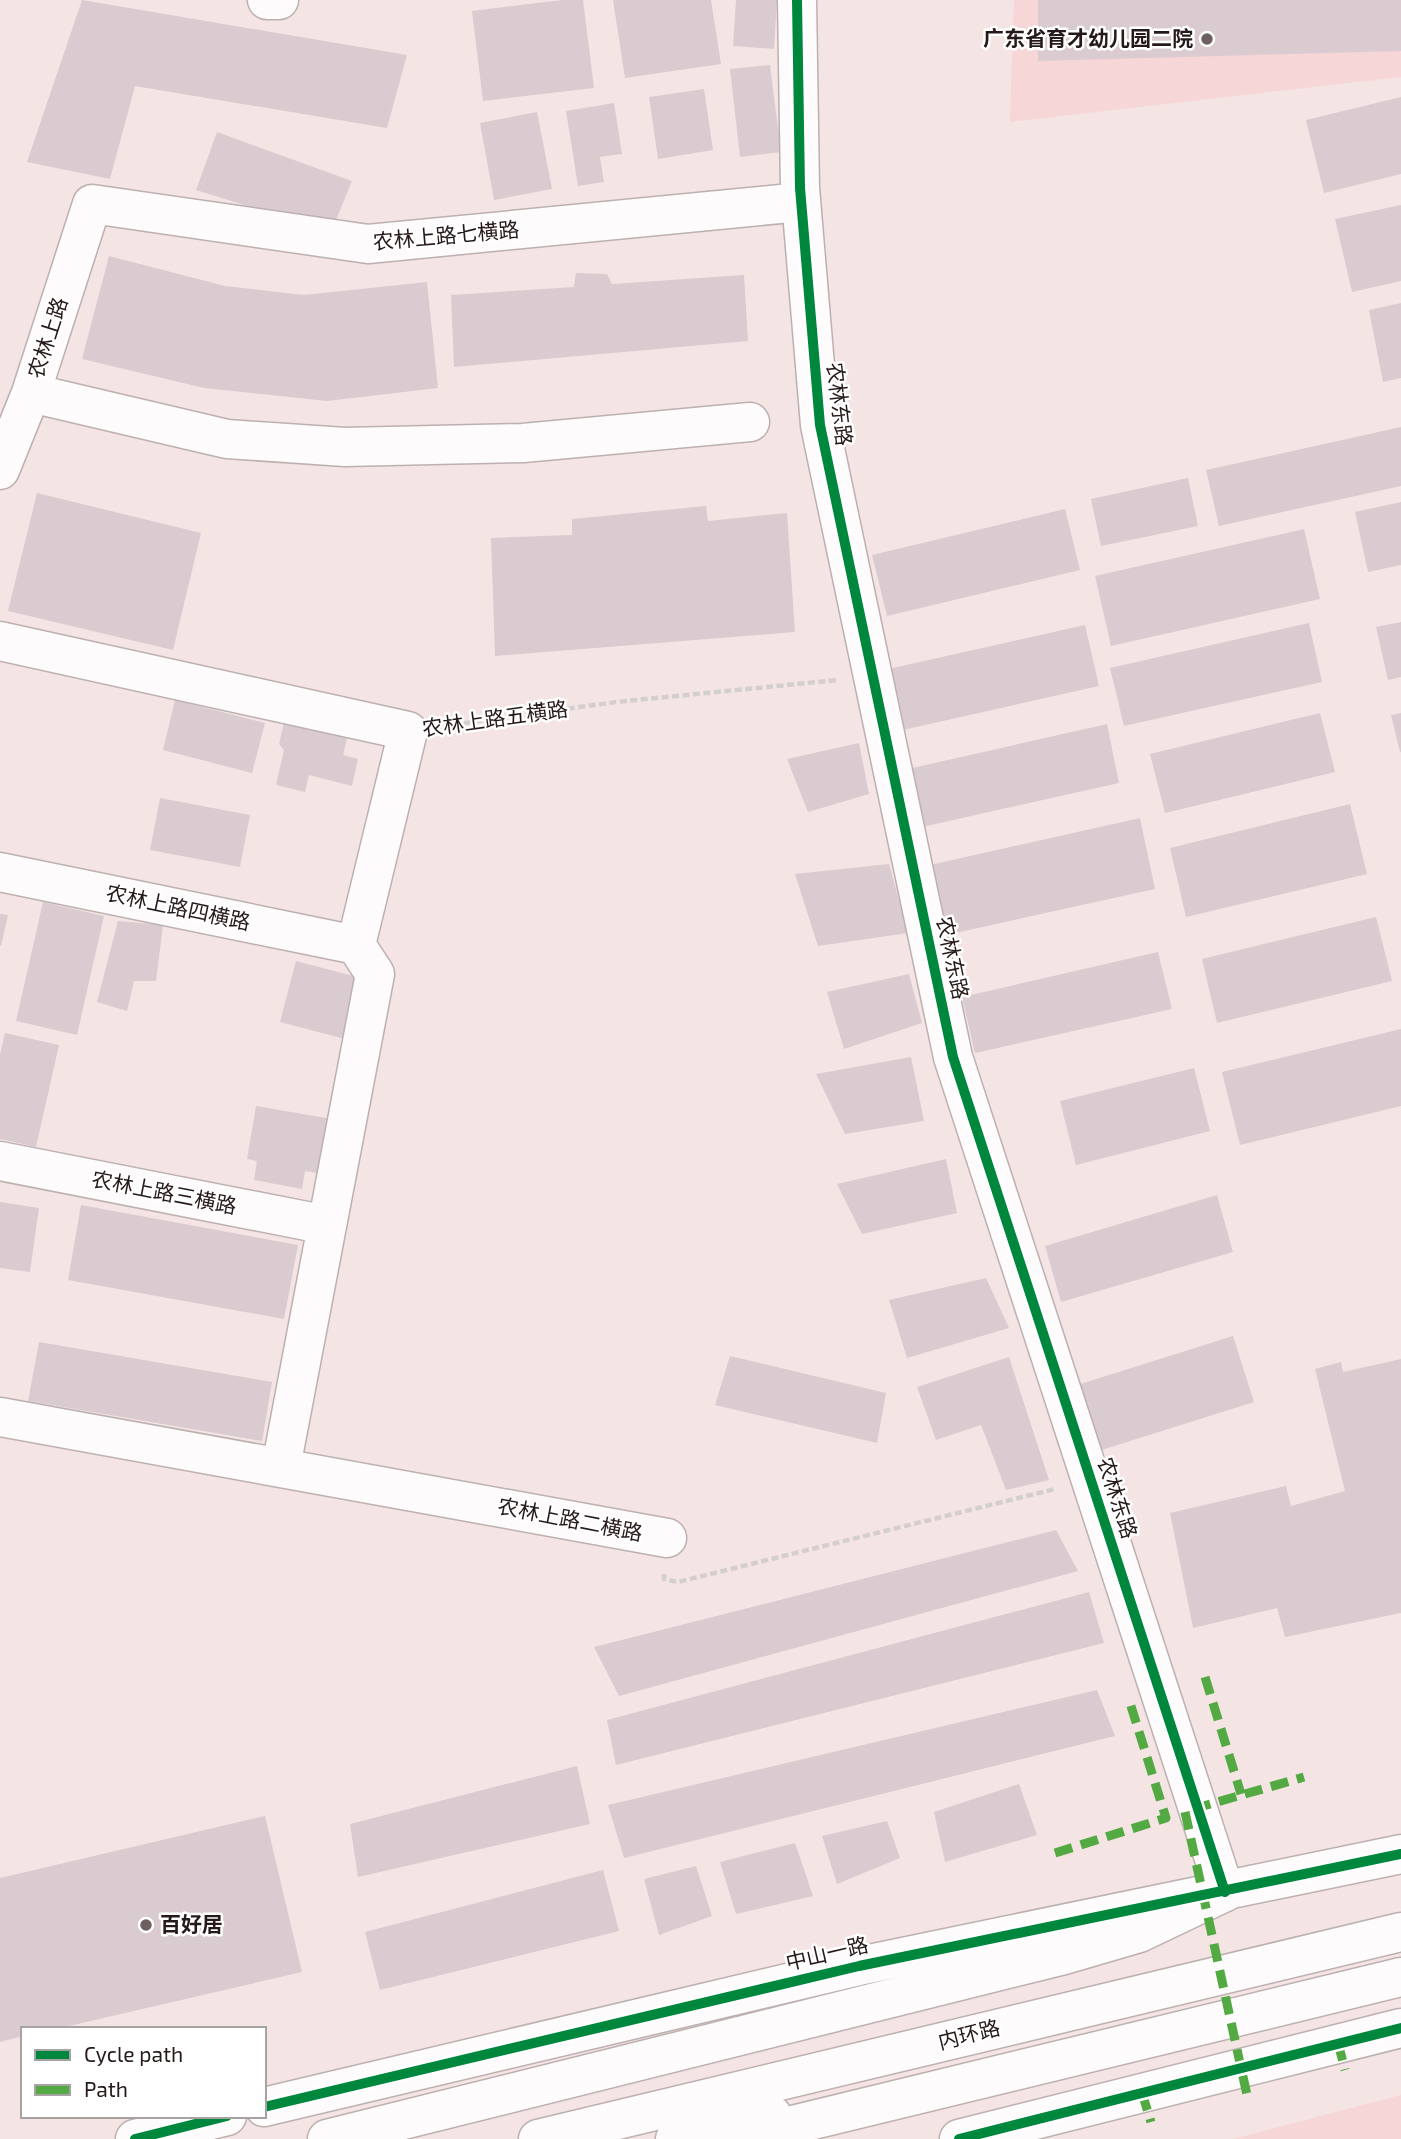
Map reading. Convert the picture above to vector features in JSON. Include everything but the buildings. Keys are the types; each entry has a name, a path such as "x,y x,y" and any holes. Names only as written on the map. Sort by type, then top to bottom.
{"main road":[{"path":"267,0 279,0"},
{"name":"农林东路","path":"797,0 801,202 820,425 953,1057 1225,1892"},
{"name":"农林上路七横路","path":"92,204 368,244 801,202"},
{"name":"农林上路","path":"0,470 31,393 92,204"},
{"path":"31,393 227,439 345,446 523,443 750,422"},
{"name":"农林上路五横路","path":"0,641 408,731"},
{"path":"281,1466 375,974 356,945 408,731"},
{"name":"农林上路四横路","path":"0,872 356,945"},
{"name":"农林上路三横路","path":"0,1161 327,1225"},
{"name":"农林上路二横路","path":"0,1417 667,1538"},
{"name":"中山一路","path":"266,2107 872,1964 1401,1854"},
{"path":"327,2139 1064,1955 1139,1933 1225,1892"},
{"name":"内环路","path":"538,2139 1401,1932"},
{"path":"675,2139 1401,1962"},
{"path":"735,2139 1401,1980"},
{"path":"959,2139 1401,2028"},
{"path":"135,2139 219,2118"}],"shaded area":[{"name":"广东省育才幼儿园二院","path":"1014,0 1401,0 1401,77 1010,122"},
{"path":"1401,2095 1401,2139 1233,2139"}],"marked path":[{"path":"1205,1677 1241,1794"},
{"path":"1055,1853 1166,1818 1130,1703"},
{"path":"1193,1809 1304,1777"},
{"path":"1185,1812 1247,2095"},
{"path":"1338,2043 1345,2070"},
{"path":"1142,2093 1151,2122"}],"cycle path":[{"path":"797,0 800,188 820,425 953,1057 1225,1892"},
{"path":"266,2107 859,1966 1401,1854"},
{"path":"959,2139 1401,2028"},
{"path":"135,2139 219,2118"}],"place":[{"name":"广东省育才幼儿园二院","path":"1207,39"},
{"name":"百好居","path":"146,1925"}]}
